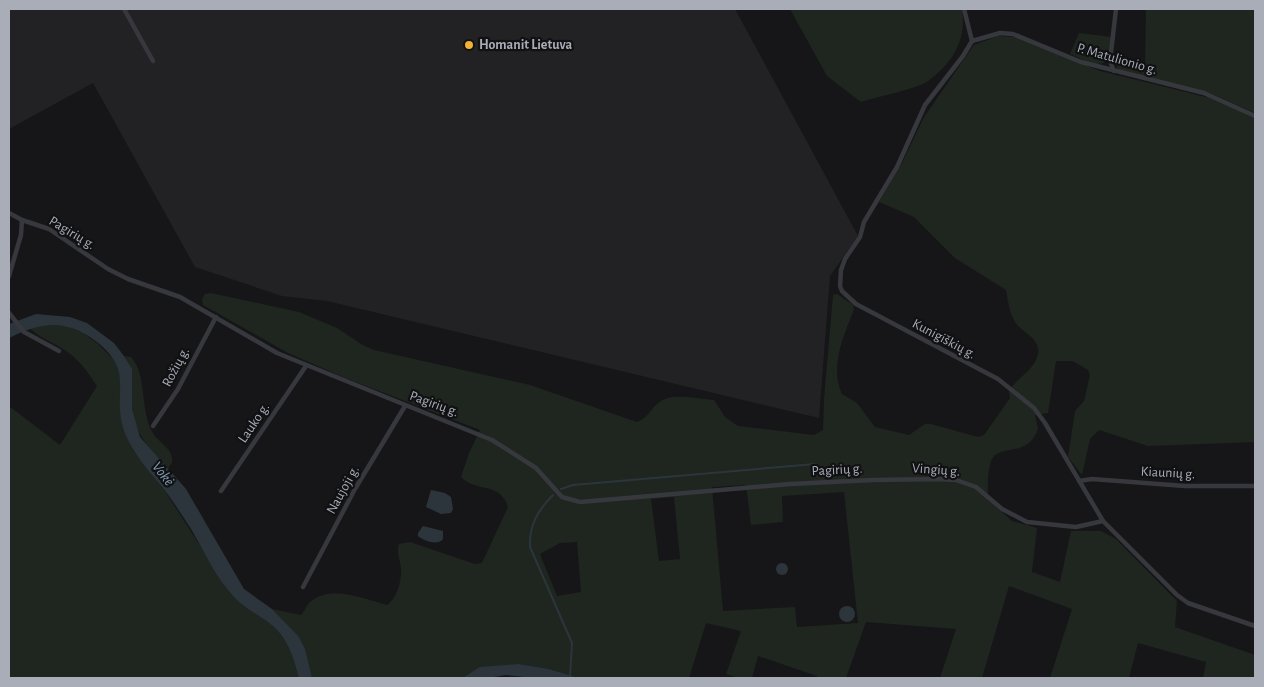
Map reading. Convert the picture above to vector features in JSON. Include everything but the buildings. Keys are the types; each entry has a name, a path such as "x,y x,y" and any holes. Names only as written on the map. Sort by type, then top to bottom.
{"street":[{"path":"124,9 153,61"},
{"path":"964,9 972,41"},
{"path":"1114,71 1110,61 1116,9"},
{"name":"P. Matulionio g.","path":"972,41 994,34 1013,34 1100,67 1204,93 1255,116"},
{"name":"Kunigiškių g.","path":"972,41 963,56 925,104 897,167 864,222 860,237 845,259 841,270 840,286 842,291 856,304 998,379 1034,408 1103,521 1188,603 1255,626"},
{"path":"1100,67 1110,61"},
{"name":"Pagirių g.","path":"9,213 22,220 49,229 108,269 128,279 180,297 216,316 277,353 492,440 536,468 562,497 570,500 580,502 873,480"},
{"path":"9,276 21,235 22,220"},
{"path":"9,313 24,332 59,351"},
{"name":"Rožių g.","path":"153,426 178,389 216,316"},
{"name":"Lauko g.","path":"221,491 306,366"},
{"name":"Naujoji g.","path":"303,586 355,489 404,406"},
{"name":"Kiaunių g.","path":"1079,481 1092,479 1185,486 1255,486"},
{"name":"Vingių g.","path":"873,480 956,480 976,487 1014,516 1040,525 1076,527 1103,521"}],"shaded area":[{"path":"9,9 735,9 858,236 830,276 819,418 327,301 282,296 195,267 93,83 9,129"},
{"path":"790,9 962,9 963,20 960,40 956,50 937,74 923,84 861,102 827,76"},
{"path":"1146,9 1255,9 1255,113 1212,94 1118,70 1113,59 1145,64"},
{"path":"1079,33 1112,37 1107,61 1094,64 1070,54"},
{"path":"998,36 1016,37 1100,71 1210,98 1255,118 1255,442 1148,446 1099,430 1090,439 1082,475 1068,457 1075,411 1084,401 1090,375 1088,370 1073,361 1056,361 1048,413 1035,415 1038,429 1033,439 1027,445 998,453 993,458 989,469 988,500 1012,521 1037,528 1032,572 1060,582 1071,531 1101,531 1116,539 1177,601 1175,627 1255,655 1255,678 1203,678 1206,662 1138,643 1129,678 1050,678 1072,609 1009,586 982,678 940,678 956,629 866,622 846,678 817,678 817,676 758,656 752,678 738,678 726,674 741,631 706,623 689,678 579,678 549,669 519,664 469,673 462,678 312,678 302,643 272,609 301,615 309,603 318,597 337,593 348,594 387,605 394,598 400,583 399,544 410,542 475,564 482,563 508,507 504,499 494,490 474,485 461,477 469,453 480,430 343,377 288,353 203,305 202,299 205,294 211,293 299,312 337,328 374,350 530,385 637,422 663,400 684,397 714,400 725,417 738,426 814,435 823,430 833,295 837,294 853,305 854,309 842,340 837,362 838,383 842,394 857,403 875,427 909,435 925,424 931,424 978,437 984,435 1010,398 1009,392 1012,387 1033,365 1038,353 1038,346 1014,320 1006,290 955,258 914,217 879,202 902,163 924,117 974,45","holes":["746,485 751,525 783,522 782,496 844,492 858,623 797,627 795,607 723,611 712,487","674,497 680,559 659,561 651,499","577,542 581,592 557,596 540,554 560,543"]},
{"path":"52,324 67,326 83,333 97,343 116,362 142,462 163,488 231,594 240,603 269,623 281,635 292,655 299,678 9,678 9,406 60,445 97,386 75,358 30,328"},
{"path":"124,356 131,357 140,374 149,426 154,435 171,454 172,463 168,468 145,442 136,427 132,409 130,369"}],"water":[{"name":"Vokė","path":"36,314 70,317 87,323 114,343 124,356 132,369 132,409 140,437 186,489 244,589 272,609 299,637 305,649 312,678 299,678 292,655 281,635 269,623 242,605 228,590 177,508 146,468 127,439 120,411 119,371 108,352 85,334 64,326 53,325 32,328 9,338 9,324"},
{"path":"431,490 445,493 451,497 453,509 451,513 441,514 426,507"},
{"path":"423,526 443,531 443,539 434,542 421,538 418,536 418,533"},
{"path":"784,563 787,564 787,574 780,575 777,574 776,567 777,564"},
{"path":"847,606 855,614 847,622 839,614"},
{"path":"519,664 549,669 579,678 533,678 506,675 488,678 462,678 480,667"}],"waterway":[{"path":"561,489 573,485 815,464"},
{"path":"553,495 543,506 536,518 531,532 530,547 572,643 570,678"}],"place":[{"name":"Homanit Lietuva","path":"469,45"}]}
